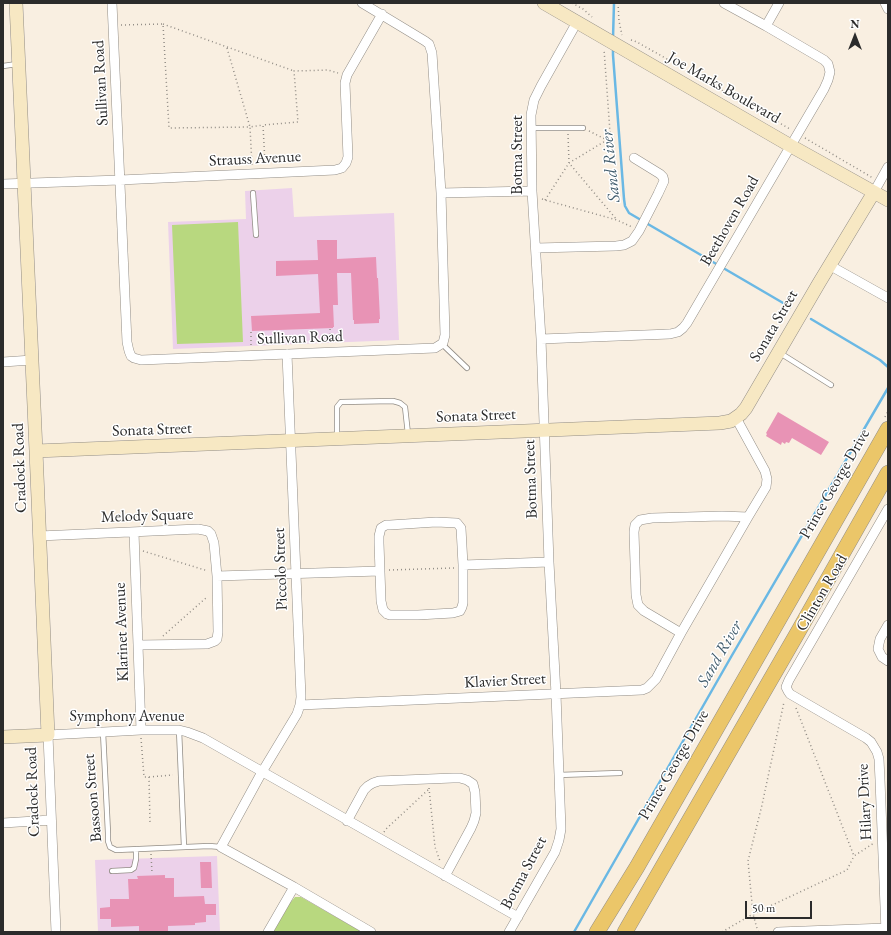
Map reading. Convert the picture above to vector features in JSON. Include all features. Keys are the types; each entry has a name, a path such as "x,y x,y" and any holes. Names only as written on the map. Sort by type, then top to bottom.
{"main road":[{"name":"Prince George Drive","path":"597,932 637,867 888,428"},
{"path":"625,932 888,473"},
{"path":"634,932 637,915 648,892"}],"street":[{"name":"Cradock Road","path":"16,3 25,183 56,932"},
{"name":"Sullivan Road","path":"112,3 127,342 132,356 141,360 435,348 442,344"},
{"path":"362,3 425,40 431,48 434,68 441,193 445,335 442,344"},
{"name":"Joe Marks Boulevard","path":"544,3 577,22 604,42 625,42 791,146 888,200"},
{"name":"Beethoven Road","path":"541,339 670,334 678,332 683,328 725,259 828,80 828,64 824,60 724,3"},
{"path":"766,26 779,3"},
{"path":"885,3 888,9"},
{"name":"Strauss Avenue","path":"3,184 252,174 335,170 342,168 345,166 348,157 345,83 347,75 382,14"},
{"name":"Botma Street","path":"508,932 555,852 558,846 561,829 541,339 532,191 531,115 534,100 577,22"},
{"path":"536,248 621,246 632,241 648,214 664,181 663,177 656,171 634,158"},
{"path":"874,192 888,166"},
{"path":"441,193 532,191"},
{"name":"Sonata Street","path":"36,452 720,423 731,421 746,408 829,265 874,192"},
{"path":"829,265 888,298"},
{"name":"Piccolo Street","path":"262,772 296,714 300,705 301,697 287,354"},
{"path":"3,362 32,360"},
{"name":"Klavier Street","path":"300,705 642,690 647,688 656,679 680,633 766,487 767,479 765,471 736,418"},
{"name":"Clinton Road","path":"790,694 786,687 789,680 888,509"},
{"path":"680,633 644,611 638,605 636,595 635,525 640,520 652,518 722,516 748,517"},
{"path":"436,522 457,523 461,528 463,604 460,610 453,613 418,615 387,614 382,608 380,571 380,532 386,525 436,522"},
{"name":"Melody Square","path":"39,536 198,529 208,531 211,534 214,543 217,576 217,639 210,643 203,644 138,645"},
{"name":"Klarinet Avenue","path":"134,532 141,730"},
{"path":"463,565 549,562"},
{"path":"217,576 380,571"},
{"path":"888,625 880,639 878,649 882,657 888,661"},
{"name":"Hilary Drive","path":"790,694 866,738 875,747 879,759 885,837 886,930"},
{"name":"Symphony Avenue","path":"3,737 141,730 179,730 187,732 203,738 518,917"},
{"path":"221,847 262,772"},
{"path":"348,821 364,790 373,783 379,781 430,784 464,778 473,784 476,813 471,828 445,876"},
{"path":"3,823 51,820"},
{"name":"Bassoon Street","path":"221,847 372,932"},
{"path":"268,932 294,887"},
{"path":"778,932 886,930"}],"lane":[{"path":"3,66 19,64"},
{"path":"532,128 583,128"},
{"path":"253,193 256,236"},
{"path":"442,344 467,368"},
{"path":"779,352 831,385"},
{"path":"337,439 337,407 342,402 393,401 400,403 405,407 408,436"},
{"path":"179,730 184,847"},
{"name":"Bassoon Street","path":"103,732 108,841 110,847 116,850 209,846 221,847"},
{"path":"558,775 620,773"},
{"path":"112,871 131,870 134,868 136,849"}],"path":[{"path":"572,3 583,9 596,21"},
{"path":"618,3 619,21 625,42 637,42 792,131"},
{"path":"113,26 163,24 294,72 328,70 347,75"},
{"path":"163,24 169,128 250,127 298,122 294,72"},
{"path":"544,200 569,163 607,140 610,132 604,42"},
{"path":"227,47 250,127 252,174"},
{"path":"263,125 265,173"},
{"path":"568,128 569,163 617,220"},
{"path":"583,128 607,140"},
{"path":"804,137 872,178"},
{"path":"532,191 544,200 617,220 640,228"},
{"path":"330,329 331,342"},
{"path":"251,332 251,345"},
{"path":"134,551 144,551 206,570 217,576"},
{"path":"380,571 458,567 463,565"},
{"path":"160,645 161,638 207,597 217,596"},
{"path":"790,694 854,856"},
{"path":"758,932 753,914 748,861 762,805 784,703 790,694"},
{"path":"141,730 144,777 182,775"},
{"path":"149,777 150,823"},
{"path":"381,840 386,829 430,784"},
{"path":"430,784 435,847 445,876"},
{"path":"722,932 753,914 848,870 854,856 885,837"},
{"path":"151,848 152,873"}],"shaded area":[{"path":"292,188 294,217 394,213 399,340 173,349 168,222 246,219 245,191"},
{"path":"217,856 220,932 98,932 95,860"}],"green space":[{"path":"238,222 243,342 177,344 172,225"},
{"path":"295,897 301,897 362,932 273,932"}],"building":[{"path":"317,240 337,240 337,259 376,257 379,323 354,324 351,273 337,273 338,305 333,305 333,328 252,331 251,316 320,313 318,274 276,276 276,261 318,260"},
{"path":"778,412 829,442 821,455 792,438 789,443 786,442 785,444 782,442 781,445 766,436 766,433"},
{"path":"200,862 211,862 212,888 201,888"},
{"path":"165,875 165,878 174,878 174,897 204,896 205,904 216,904 216,915 206,915 206,922 195,923 195,925 168,926 168,932 139,932 139,926 111,927 111,919 100,919 100,908 110,907 110,899 129,899 128,879 138,879 137,876"}],"waterway":[{"name":"Sand River","path":"613,38 614,3"},
{"name":"Sand River","path":"613,47 624,199 625,206 629,213 790,307"},
{"name":"Sand River","path":"811,319 880,360 888,367"},
{"name":"Sand River","path":"574,932 731,657 888,388"}]}
